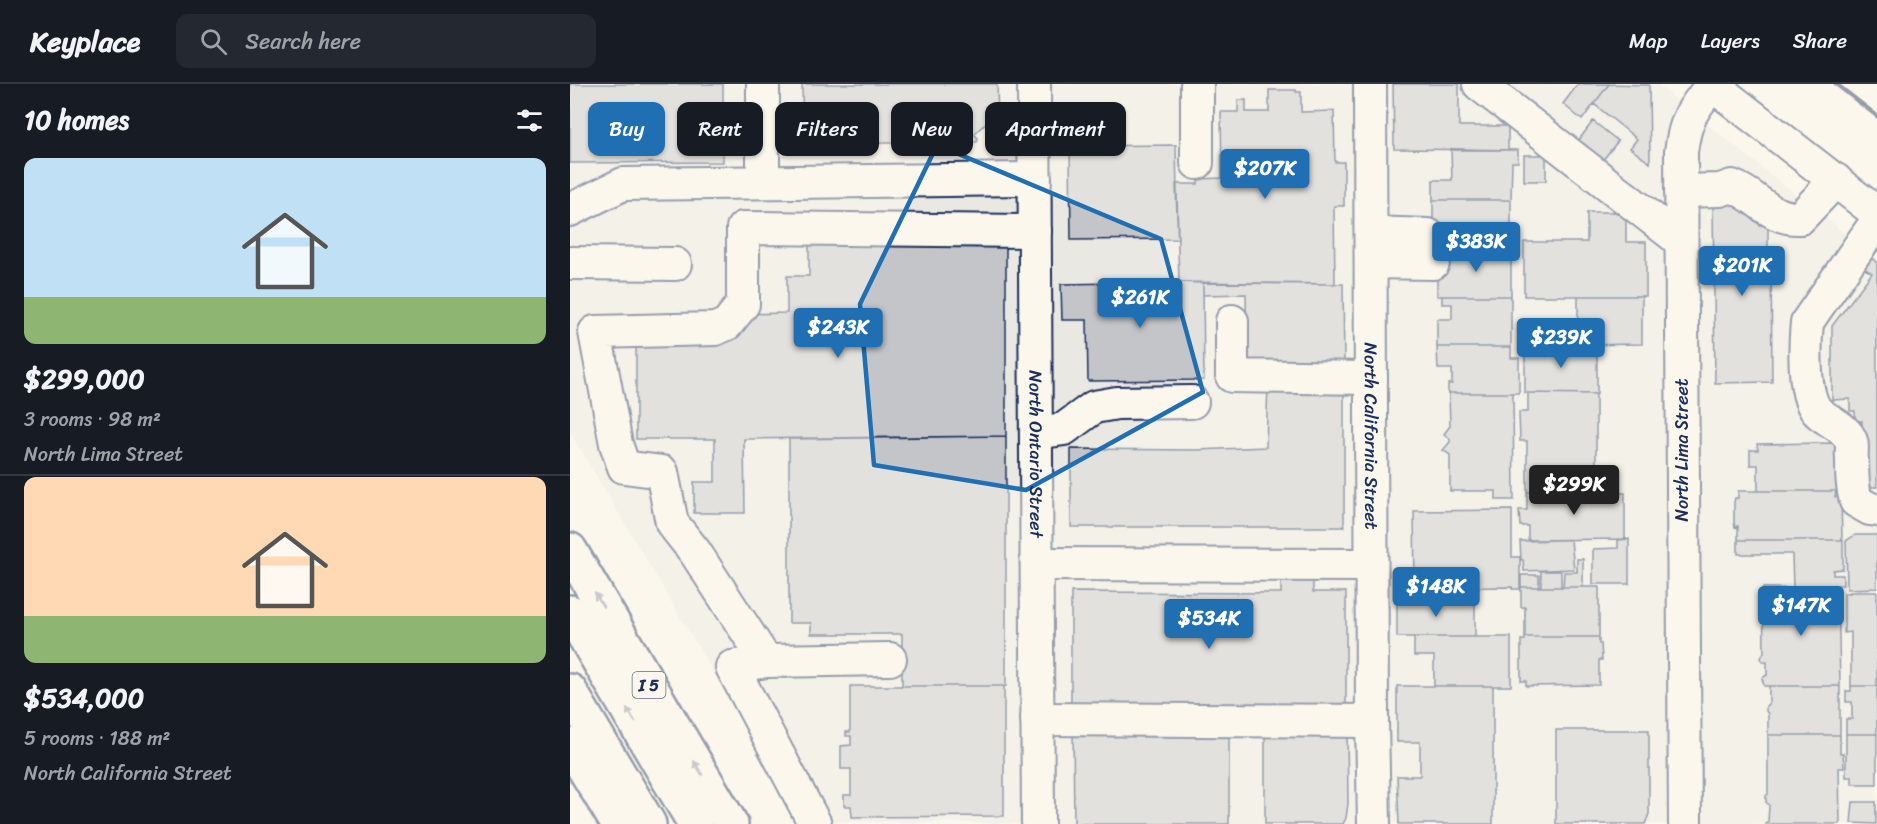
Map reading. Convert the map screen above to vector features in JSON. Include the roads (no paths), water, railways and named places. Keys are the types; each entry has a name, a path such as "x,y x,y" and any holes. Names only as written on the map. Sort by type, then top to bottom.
{"highway":[{"name":"I 5","path":"570,550 729,821"},
{"path":"570,612 694,822"},
{"path":"570,691 632,821"},
{"path":"570,745 632,821"}],"street":[{"path":"762,84 763,182"},
{"name":"North Ontario Street","path":"1034,84 1038,824"},
{"path":"1197,84 1197,163"},
{"name":"North California Street","path":"1370,84 1374,824"},
{"path":"1479,84 1681,241"},
{"path":"1711,85 1877,213"},
{"name":"North Lima Street","path":"1684,824 1681,152 1684,131 1691,112 1711,85"},
{"path":"570,210 623,184 1035,180"},
{"path":"1681,191 1720,190 1732,186 1775,214 1787,218 1800,218 1836,180"},
{"path":"1877,221 1807,322 1805,340 1808,388 1816,411 1845,432 1851,440 1853,488 1856,501 1877,510"},
{"path":"766,661 695,552 672,523 662,472 624,467 616,444 595,332 715,329 727,324 743,304 743,228 1035,231"},
{"path":"1371,248 1431,249"},
{"path":"570,263 675,264"},
{"path":"1232,321 1232,376 1371,378"},
{"path":"1036,433 1064,429 1094,407 1117,403 1192,402"},
{"path":"1037,564 1371,565"},
{"path":"814,824 732,667 766,661 890,660"},
{"path":"1037,719 1372,721"}],"railway":[{"path":"1836,84 1877,116"}]}
